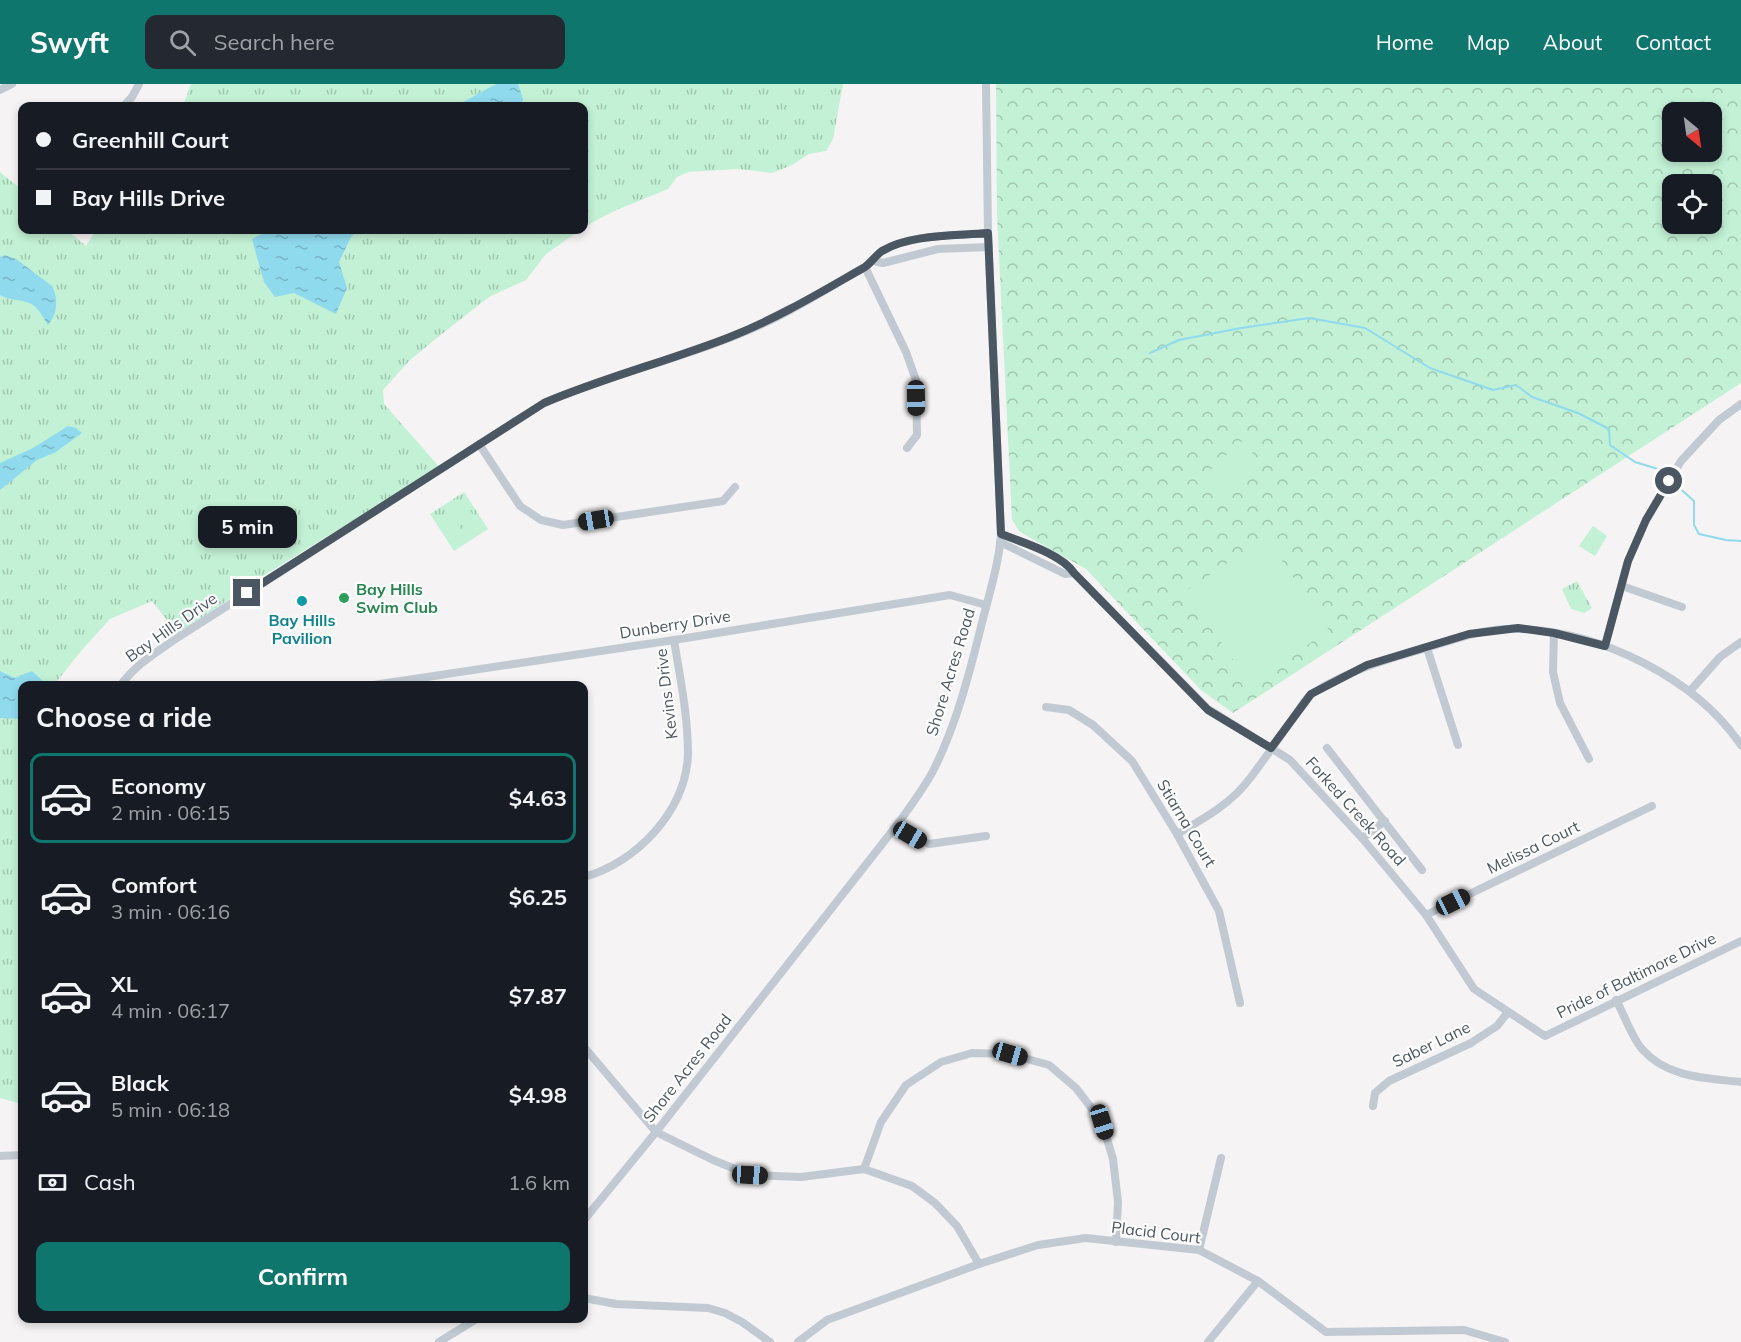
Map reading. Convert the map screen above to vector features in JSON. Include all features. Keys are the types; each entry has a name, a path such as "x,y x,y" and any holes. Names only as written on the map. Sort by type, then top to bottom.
{"street":[{"path":"0,90 12,84"},
{"path":"128,102 139,84"},
{"name":"Shore Acres Road","path":"588,1215 897,825 933,772 946,741 970,671 1001,538 988,233 986,84"},
{"name":"Bay Hills Drive","path":"123,681 143,661 174,640 544,403 578,388 695,349 769,321 865,267 874,261 880,252 902,243 928,238 988,233"},
{"name":"Bay Hills Drive","path":"874,261 883,263 938,249 989,246"},
{"path":"865,267 906,352 916,380 917,435 906,448"},
{"path":"1605,646 1628,561 1646,520 1681,461 1719,420 1741,404"},
{"path":"479,444 520,506 541,520 563,525 723,501 735,487"},
{"name":"Forked Creek Road","path":"1001,538 1043,552 1070,566 1074,573 1208,710 1290,760 1362,838 1426,915 1474,989 1545,1036"},
{"path":"1622,586 1682,607"},
{"name":"Dunberry Drive","path":"400,681 950,595 986,605"},
{"path":"1177,834 1216,812 1235,796 1311,694 1367,665 1469,634 1518,628 1554,633 1605,646 1645,665 1690,691 1715,713 1741,745"},
{"path":"1554,633 1553,672 1560,704 1589,759"},
{"name":"Kevins Drive","path":"588,875 614,865 642,845 669,812 679,792 688,756 685,710 675,639"},
{"path":"1690,691 1720,657 1741,642"},
{"path":"1427,648 1458,745"},
{"path":"440,675 441,681"},
{"name":"Stiarna Court","path":"1046,707 1070,710 1093,724 1132,761 1177,834 1219,911 1240,1003"},
{"path":"1328,748 1422,870"},
{"name":"Melissa Court","path":"1426,915 1652,806"},
{"path":"1362,838 1385,821"},
{"path":"897,825 910,835 929,844 986,836"},
{"name":"Pride of Baltimore Drive","path":"1545,1036 1741,941"},
{"path":"1616,1000 1641,1048 1659,1064 1686,1076 1741,1082"},
{"name":"Saber Lane","path":"1372,1106 1375,1093 1389,1081 1471,1043 1497,1026 1509,1012"},
{"path":"588,1052 656,1132 750,1175 801,1177 864,1169 912,1186 935,1203 957,1226 979,1264"},
{"path":"864,1169 881,1122 906,1085 941,1062 972,1053 1010,1054 1040,1062 1049,1065 1076,1088 1102,1122 1113,1159 1118,1202 1116,1242"},
{"path":"0,1156 18,1155"},
{"path":"1199,1250 1221,1158"},
{"name":"Placid Court","path":"798,1342 827,1320 979,1264 1038,1245 1086,1238 1199,1250 1258,1281 1326,1332 1464,1330 1501,1341"},
{"path":"1208,1342 1258,1281"},
{"path":"588,1299 616,1304 708,1308 725,1313 742,1322 771,1342"},
{"path":"439,1342 470,1323"}],"green space":[{"path":"191,84 843,84 833,139 826,151 809,154 792,165 772,173 738,169 688,172 677,177 668,189 614,211 588,225 588,102 184,102"},
{"path":"996,84 1741,84 1741,383 1233,713 1201,690 1086,569 1020,532 1012,520 997,215"},
{"path":"0,172 18,187 18,234 72,234 86,246 94,234 574,234 546,254 526,280 489,297 443,333 410,360 383,390 384,404 443,471 347,524 260,578 178,634 152,601 110,619 57,681 18,681 18,1103 0,1098"},
{"path":"1241,441 1260,461 1224,495 1205,475"},
{"path":"464,492 488,529 454,551 430,514"},
{"path":"464,501 480,525 469,533 453,508"},
{"path":"449,511 465,535 454,543 438,518"},
{"path":"1593,526 1607,536 1595,556 1579,546"},
{"path":"1266,537 1329,630 1250,684 1186,591"},
{"path":"1577,581 1592,608 1584,613 1571,609 1562,589"}],"water":[{"path":"496,84 518,84 523,99 522,102 463,102"},
{"path":"261,234 354,234 339,262 347,288 336,314 294,293 275,297 264,282 252,239"},
{"path":"5,255 16,259 52,286 56,296 56,307 48,325 33,305 0,295 0,257"},
{"path":"68,426 82,433 56,452 37,460 0,490 0,463 33,448"},
{"path":"0,671 15,678 32,671 43,681 18,681 18,719 0,718"}],"waterway":[{"path":"1150,353 1179,340 1309,318 1365,328 1430,368 1493,390 1516,385 1532,397 1578,413 1609,429 1610,445 1635,462 1658,469 1665,475"},
{"path":"1675,484 1694,501 1694,525 1699,534 1741,541"}],"place":[{"name":"Bay Hills Swim Club","path":"344,598"},
{"name":"Bay Hills Pavilion","path":"302,601"}],"route":[{"path":"247,593 544,403 578,388 731,337 769,321 865,267 874,261 880,252 902,243 928,238 988,233 1001,534 1070,566 1074,573 1208,710 1271,748 1311,694 1367,665 1469,634 1518,628 1554,633 1605,646 1628,561 1646,520 1669,481"}]}
